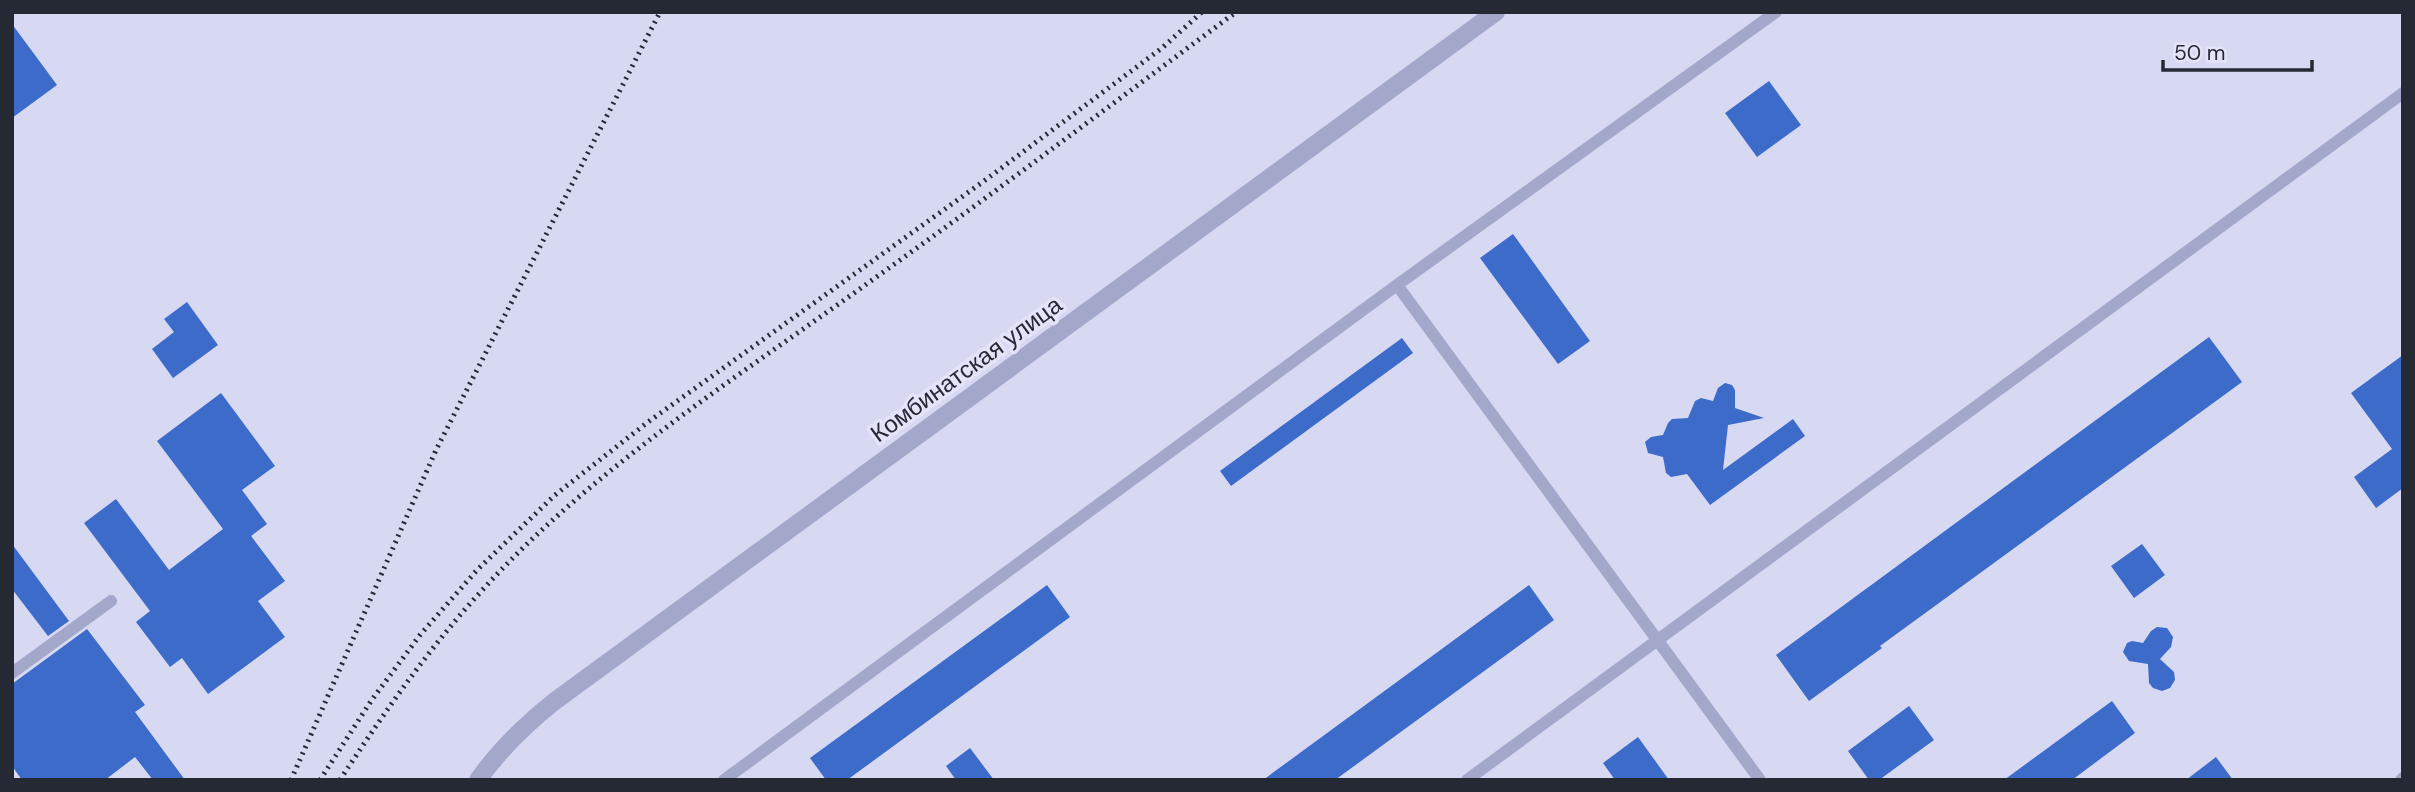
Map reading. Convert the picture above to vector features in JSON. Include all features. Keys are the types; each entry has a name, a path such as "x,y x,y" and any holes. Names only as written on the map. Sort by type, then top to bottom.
{"street":[{"name":"Комбинатская улица","path":"478,780 493,759 525,725 555,701 1496,12"}],"lane":[{"path":"724,780 1397,285 1776,12"},
{"path":"1467,780 2403,93"},
{"path":"1397,285 1760,780"},
{"path":"12,673 111,601"}],"building":[{"path":"12,24 57,85 12,118"},
{"path":"1769,81 1801,125 1757,157 1725,113"},
{"path":"1513,234 1590,341 1558,364 1480,258"},
{"path":"187,302 218,345 173,378 152,349 174,332 164,319"},
{"path":"2209,337 2242,382 1880,646 1882,648 1809,701 1776,655"},
{"path":"1402,338 1413,353 1231,486 1220,471"},
{"path":"2403,355 2403,488 2376,508 2354,477 2392,449 2351,393"},
{"path":"1725,383 1732,385 1735,390 1735,408 1764,418 1728,425 1723,470 1793,419 1805,436 1710,505 1687,474 1671,477 1666,473 1663,457 1648,453 1645,442 1651,437 1663,435 1672,419 1688,418 1695,401 1701,398 1713,401 1718,388"},
{"path":"221,393 275,466 242,490 267,524 251,536 285,581 258,601 285,637 208,694 182,658 170,667 136,622 150,611 84,523 116,499 169,570 223,529 157,441"},
{"path":"12,544 69,621 48,636 12,589"},
{"path":"2142,544 2165,575 2134,598 2111,566"},
{"path":"1047,585 1070,617 847,780 826,780 810,758"},
{"path":"1529,585 1554,620 1335,780 1263,780"},
{"path":"2157,627 2167,628 2173,637 2171,647 2160,659 2174,672 2175,680 2170,688 2162,691 2153,688 2149,683 2148,664 2129,661 2123,652 2127,643 2143,643"},
{"path":"87,629 145,705 135,712 185,780 153,780 135,757 105,780 22,780 12,766 12,684"},
{"path":"2112,701 2135,733 2072,780 2004,780"},
{"path":"1909,706 1934,740 1879,780 1869,780 1848,751"},
{"path":"1638,737 1669,780 1615,780 1603,763"},
{"path":"970,748 994,780 956,780 946,766"},
{"path":"2216,757 2233,780 2186,780"}],"railway":[{"path":"291,780 436,450 660,12"},
{"path":"320,780 371,701 420,635 477,570 555,495 648,422 984,181 1162,48 1202,12"},
{"path":"340,780 447,631 487,585 575,500 673,422 966,212 1236,12"}]}
